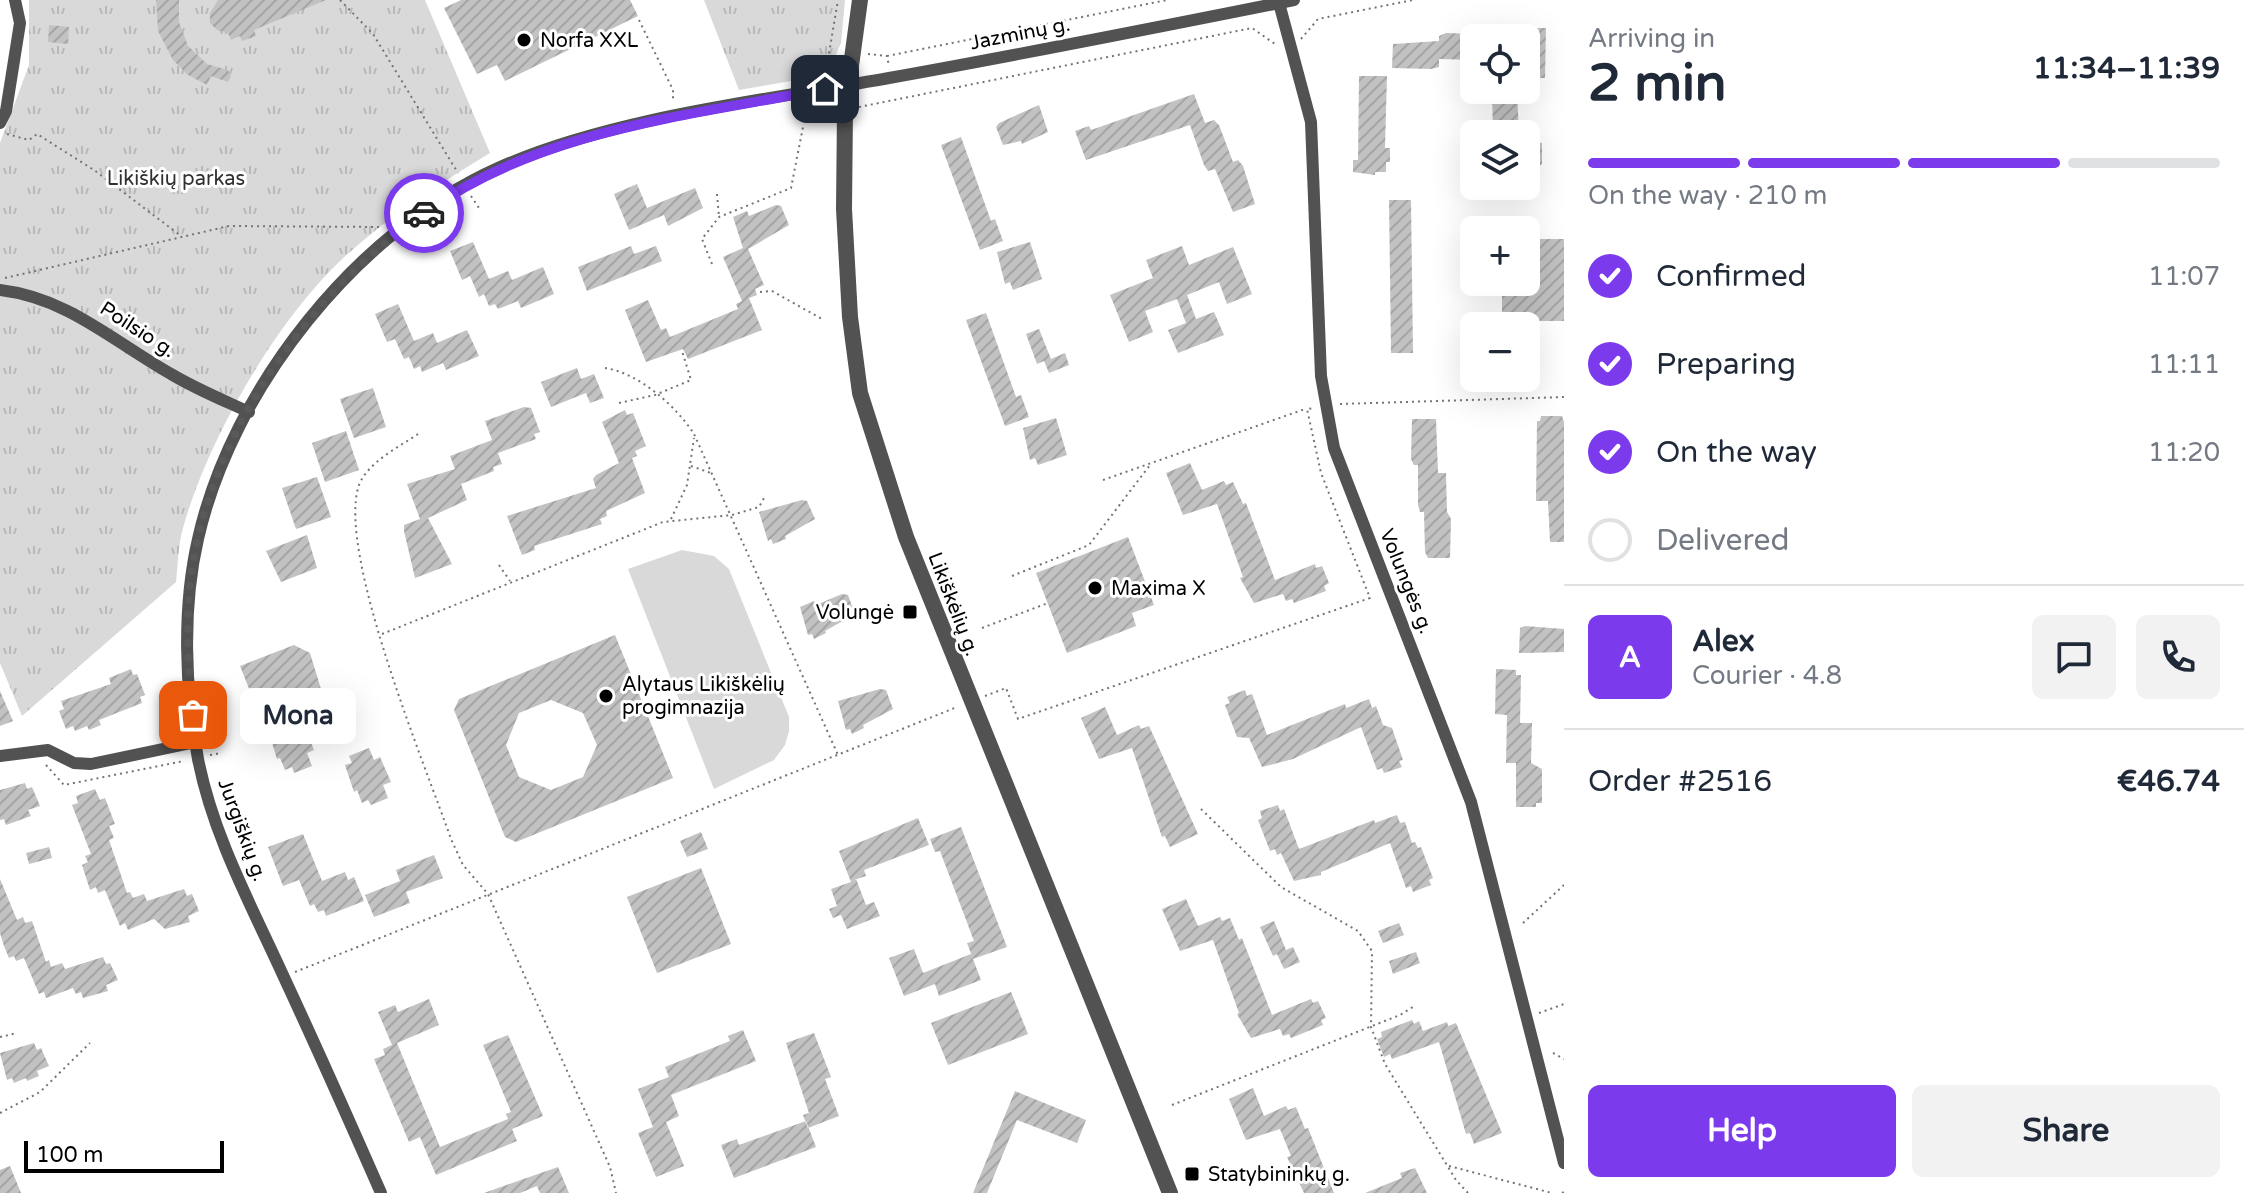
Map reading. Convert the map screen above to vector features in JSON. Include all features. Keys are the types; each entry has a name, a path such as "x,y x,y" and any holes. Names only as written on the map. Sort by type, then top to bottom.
{"street":[{"path":"0,123 6,111 20,23 15,0"},
{"name":"Likiškėlių g.","path":"860,0 848,85 846,262 860,393 906,537 1170,1193"},
{"name":"Jazminų g.","path":"848,85 1294,0"},
{"name":"Volungės g.","path":"1279,3 1311,122 1320,347 1334,448 1471,802 1564,1163"},
{"name":"Jurgiškių g.","path":"381,1193 226,850 210,807 196,742 189,663 192,571 209,501 249,412 283,354 309,318 367,257 404,227 465,186 493,170 554,147 674,118 848,85"},
{"name":"Poilsio g.","path":"0,290 31,296 83,317 171,374 249,412"},
{"path":"0,756 48,750 74,763 91,764 196,742"}],"path":[{"path":"340,0 373,34 479,208"},
{"path":"829,60 838,0"},
{"path":"853,52 887,56 1167,0"},
{"path":"887,56 896,99 1252,28 1273,45 1302,38 1311,23 1318,19 1413,0"},
{"path":"639,20 673,90 674,118"},
{"path":"712,264 702,239 719,217 791,188 803,127"},
{"path":"0,131 22,140 37,134 94,170 182,237"},
{"path":"717,194 719,217"},
{"path":"0,279 229,226 404,227"},
{"path":"760,292 772,291 822,319"},
{"path":"619,403 655,395 691,380 682,351"},
{"path":"605,368 623,371 682,415 694,434 838,756"},
{"path":"1103,480 1307,409 1363,401 1564,397"},
{"path":"284,977 1006,688 1018,719 1370,598 1321,473 1307,409"},
{"path":"418,434 369,469 359,486 356,527 364,580 451,839 463,865 488,894 610,1167 616,1193"},
{"path":"670,520 687,485 694,434"},
{"path":"1012,576 1089,545 1151,464"},
{"path":"690,466 713,473"},
{"path":"380,635 670,520 732,515 759,507 764,498"},
{"path":"499,565 511,583"},
{"path":"982,628 1048,603"},
{"path":"1201,809 1281,887 1358,931 1372,951 1371,1027 1385,1064 1447,1165 1468,1193"},
{"path":"1523,923 1564,885"},
{"path":"1527,1016 1564,1004"},
{"path":"1172,1105 1371,1027 1416,1005"},
{"path":"0,1037 17,1033"},
{"path":"0,1118 1,1113 40,1092 90,1043"},
{"path":"1553,1053 1564,1059"},
{"path":"1447,1165 1552,1193"}],"green space":[{"name":"Likiškių parkas","path":"29,0 425,0 490,153 392,218 355,247 314,289 245,386 208,459 183,528 176,582 22,716 0,663 0,143 29,65"},
{"path":"704,0 845,0 841,43 833,61 817,73 797,80 739,90"},
{"path":"682,550 714,556 729,569 789,717 785,745 774,760 714,789 628,569"}],"building":[{"path":"156,0 179,0 179,22 188,46 207,64 228,70 231,76 228,82 211,76 207,85 188,75 173,60 158,31"},
{"path":"218,0 326,0 254,30 256,36 242,41 240,36 231,40 228,33 217,30 210,23 210,13"},
{"name":"Norfa XXL","path":"461,0 630,0 638,16 505,81 497,65 477,74 444,8"},
{"path":"49,25 69,27 68,44 48,42"},
{"path":"1540,28 1546,28 1545,78 1540,78"},
{"path":"1460,34 1460,60 1439,59 1439,67 1431,69 1392,68 1393,44 1439,41 1439,36"},
{"path":"1359,76 1387,76 1385,148 1390,148 1390,162 1386,162 1386,172 1375,172 1375,175 1353,172 1353,160 1358,160"},
{"path":"1194,94 1205,123 1214,120 1219,125 1233,162 1238,160 1243,166 1255,204 1233,212 1215,169 1208,171 1204,165 1190,125 1086,160 1075,131 1089,126 1091,130"},
{"path":"1492,104 1518,104 1518,120 1493,120"},
{"path":"1039,105 1048,132 1022,144 1021,141 1003,145 996,127 999,123"},
{"path":"961,137 991,221 995,219 1003,241 980,250 941,145"},
{"path":"1540,143 1542,143 1540,166"},
{"path":"637,184 647,208 695,188 703,208 668,226 664,215 629,230 614,194"},
{"path":"1389,200 1411,200 1413,353 1391,353"},
{"path":"776,205 781,206 789,225 748,249 764,285 755,289 757,295 749,298 762,330 688,359 683,349 646,362 625,310 648,300 661,330 666,328 670,337 738,309 736,304 742,301 723,257 743,248 733,217 747,211 749,216"},
{"path":"1540,239 1564,239 1564,321 1540,321 1540,312 1502,312 1502,296 1540,296"},
{"path":"473,242 489,279 508,271 512,280 543,267 554,294 521,308 518,301 498,309 495,304 489,306 484,294 479,297 470,276 462,280 450,251"},
{"path":"1030,242 1042,279 1013,290 1010,282 1005,284 997,252"},
{"path":"631,246 634,254 656,246 662,261 587,291 578,267"},
{"path":"1182,246 1189,265 1233,247 1252,294 1227,304 1219,282 1187,295 1196,319 1214,312 1224,335 1178,353 1168,330 1186,323 1177,299 1145,311 1153,332 1129,342 1110,295 1153,278 1146,260"},
{"path":"398,304 414,341 433,333 437,343 467,330 479,356 446,370 443,363 422,372 420,366 414,369 409,357 404,359 395,339 387,342 375,314"},
{"path":"986,313 1016,397 1021,395 1029,417 1005,426 966,320"},
{"path":"1039,329 1051,359 1065,353 1069,365 1049,373 1044,361 1037,364 1026,334"},
{"path":"577,368 581,379 594,374 604,398 590,403 586,393 551,407 541,382"},
{"path":"373,388 386,427 354,438 340,399"},
{"path":"524,407 531,408 540,432 534,434 536,439 498,453 502,464 493,467 494,471 461,484 467,500 428,518 452,564 415,578 404,525 420,519 407,484 455,469 450,456 492,440 485,421"},
{"path":"625,410 627,415 633,413 646,446 635,451 637,456 632,458 645,493 606,511 607,516 600,519 602,524 534,546 535,550 522,555 507,516 596,488 593,479 596,475 619,463 602,422"},
{"path":"1541,416 1562,416 1564,422 1564,542 1550,542 1548,501 1536,501 1537,421"},
{"path":"1056,418 1067,455 1038,465 1035,458 1030,460 1023,428"},
{"path":"1412,419 1436,419 1438,473 1446,473 1447,512 1451,519 1450,558 1428,558 1425,552 1424,512 1420,512 1418,505 1418,465 1414,465 1411,459"},
{"path":"346,431 359,470 325,482 312,443"},
{"path":"1190,463 1202,490 1224,481 1226,485 1233,482 1243,504 1246,503 1275,580 1315,564 1316,568 1322,566 1329,583 1324,586 1326,591 1294,603 1292,599 1286,601 1283,594 1254,603 1240,578 1243,577 1217,504 1183,515 1166,473"},
{"path":"317,477 331,517 296,529 282,488"},
{"path":"807,501 815,519 785,536 786,539 773,544 771,539 768,541 759,512"},
{"path":"307,535 317,568 281,582 266,551"},
{"name":"Maxima X","path":"1128,537 1154,605 1132,613 1136,626 1067,653 1036,573"},
{"path":"842,594 848,595 855,614 814,639 812,634 808,635 800,607 814,601 816,605"},
{"path":"1520,628 1564,629 1564,652 1519,653"},
{"path":"615,635 673,778 516,842 505,837 454,710 459,699","holes":["551,700 583,713 597,745 583,777 551,790 519,777 506,745 519,713"]},
{"path":"294,645 310,653 324,699 298,709 314,750 307,753 312,766 294,773 292,767 285,770 280,758 277,759 269,733 275,730 262,698 254,701 240,666"},
{"path":"131,669 133,675 137,674 145,695 140,697 142,703 99,720 101,725 89,730 87,726 75,731 73,726 66,729 59,711 64,709 61,701 111,684 109,678"},
{"path":"1496,669 1516,670 1516,675 1521,675 1520,723 1532,723 1531,763 1542,769 1542,803 1536,803 1536,807 1516,807 1516,763 1506,763 1507,715 1495,714"},
{"path":"886,690 893,709 852,734 850,729 846,730 838,701"},
{"path":"1245,690 1247,696 1252,694 1267,735 1345,704 1346,708 1369,699 1372,708 1376,706 1383,725 1392,728 1403,760 1399,761 1402,767 1384,773 1382,768 1377,770 1361,727 1293,759 1262,767 1249,738 1237,737 1225,705 1230,703 1227,697"},
{"path":"0,691 13,721 0,726"},
{"path":"1105,707 1117,735 1139,725 1141,729 1149,726 1198,834 1170,847 1165,836 1162,837 1132,748 1099,759 1081,718"},
{"path":"369,748 374,760 380,757 391,782 383,785 388,798 371,805 368,800 362,803 357,790 354,792 345,765 352,763 349,756"},
{"path":"25,783 27,789 32,787 40,806 28,810 31,816 6,825 4,819 0,820 0,790"},
{"path":"95,789 100,800 105,798 115,824 109,826 114,838 109,840 127,893 130,892 133,898 144,894 147,901 184,889 187,896 192,894 199,911 188,916 190,922 165,929 154,919 128,930 125,923 120,926 105,890 98,893 96,887 90,890 82,865 88,862 85,856 91,854 72,805 78,803 76,796"},
{"path":"1278,805 1280,811 1284,809 1299,849 1374,820 1375,823 1397,815 1400,823 1405,822 1412,843 1421,847 1433,878 1429,880 1431,885 1413,892 1411,886 1406,888 1390,843 1321,872 1321,875 1294,881 1281,853 1277,855 1275,849 1270,851 1258,820 1262,818 1260,811"},
{"path":"918,818 929,845 864,870 866,876 856,879 866,905 874,902 880,916 847,929 841,915 833,918 829,909 837,906 831,889 851,882 839,851"},
{"path":"961,827 1007,947 973,959 967,943 974,941 940,851 935,852 930,839"},
{"path":"701,832 708,849 687,857 680,841"},
{"path":"303,834 322,881 345,872 348,880 354,877 364,901 326,916 324,910 318,912 314,904 310,906 299,880 283,886 268,847"},
{"path":"49,847 52,858 29,864 26,853"},
{"path":"434,855 443,878 406,892 410,903 374,917 365,895 400,881 396,870"},
{"path":"701,868 731,944 657,973 627,897"},
{"path":"0,879 17,920 23,917 25,923 32,921 46,962 49,960 51,967 62,963 65,969 103,957 106,964 110,963 118,980 106,985 108,991 83,998 81,992 76,994 73,988 46,998 44,992 39,994 24,958 16,961 14,956 9,958 4,946 0,933"},
{"path":"1186,899 1198,926 1220,917 1222,921 1230,918 1239,940 1242,938 1272,1015 1311,999 1313,1003 1318,1001 1326,1018 1321,1020 1323,1025 1291,1038 1289,1034 1283,1036 1280,1029 1251,1038 1237,1014 1213,940 1180,951 1162,909"},
{"path":"1274,921 1286,950 1293,947 1300,962 1284,969 1277,954 1273,956 1260,927"},
{"path":"1399,923 1404,935 1383,943 1378,931"},
{"path":"914,949 923,973 971,954 981,980 939,996 935,984 904,996 889,958"},
{"path":"1416,952 1420,963 1393,974 1389,961"},
{"path":"1011,992 1028,1034 948,1065 931,1023"},
{"path":"429,999 439,1025 397,1043 440,1147 508,1119 506,1114 511,1112 483,1045 508,1035 543,1116 512,1129 517,1141 436,1175 420,1137 409,1142 374,1059 385,1055 383,1049 392,1045 378,1012 395,1005 398,1012"},
{"path":"1412,1020 1414,1024 1419,1021 1423,1031 1447,1022 1448,1026 1456,1023 1502,1133 1474,1144 1470,1133 1466,1134 1439,1042 1392,1059 1390,1054 1384,1057 1377,1039 1382,1037 1381,1032"},
{"path":"743,1030 756,1061 671,1095 679,1116 666,1122 684,1166 656,1177 638,1133 653,1127 638,1089 669,1077 665,1067 730,1041 728,1036"},
{"path":"814,1033 831,1077 825,1079 839,1116 808,1128 803,1115 809,1113 786,1043"},
{"path":"34,1043 37,1050 41,1048 49,1066 37,1071 39,1076 27,1081 26,1078 14,1083 12,1078 7,1080 0,1053"},
{"path":"1253,1088 1264,1116 1286,1106 1288,1110 1296,1107 1305,1129 1308,1128 1334,1193 1304,1193 1287,1157 1291,1156 1280,1129 1246,1140 1229,1099"},
{"path":"1015,1091 1086,1120 1077,1143 1017,1120 987,1193 973,1193"},
{"path":"806,1121 816,1147 734,1178 721,1145 737,1139 739,1145"},
{"path":"10,1166 21,1193 0,1193 0,1170"},
{"path":"558,1167 569,1193 540,1193 537,1186 520,1193 484,1193"},
{"path":"1415,1168 1427,1193 1365,1193 1402,1178 1400,1173"}],"way so far":[{"path":"193,715 188,621 192,571 209,501 232,445 283,354 309,318 367,257 424,213"}],"place":[{"name":"Norfa XXL","path":"524,40"},
{"name":"Maxima X","path":"1095,588"},
{"name":"Volungė","path":"910,612"},
{"name":"Alytaus Likiškėlių progimnazija","path":"606,696"},
{"name":"Mona","path":"193,715"},
{"name":"Statybininkų g.","path":"1192,1174"}],"route":[{"path":"424,213 493,170 554,147 674,118 825,89"}]}
